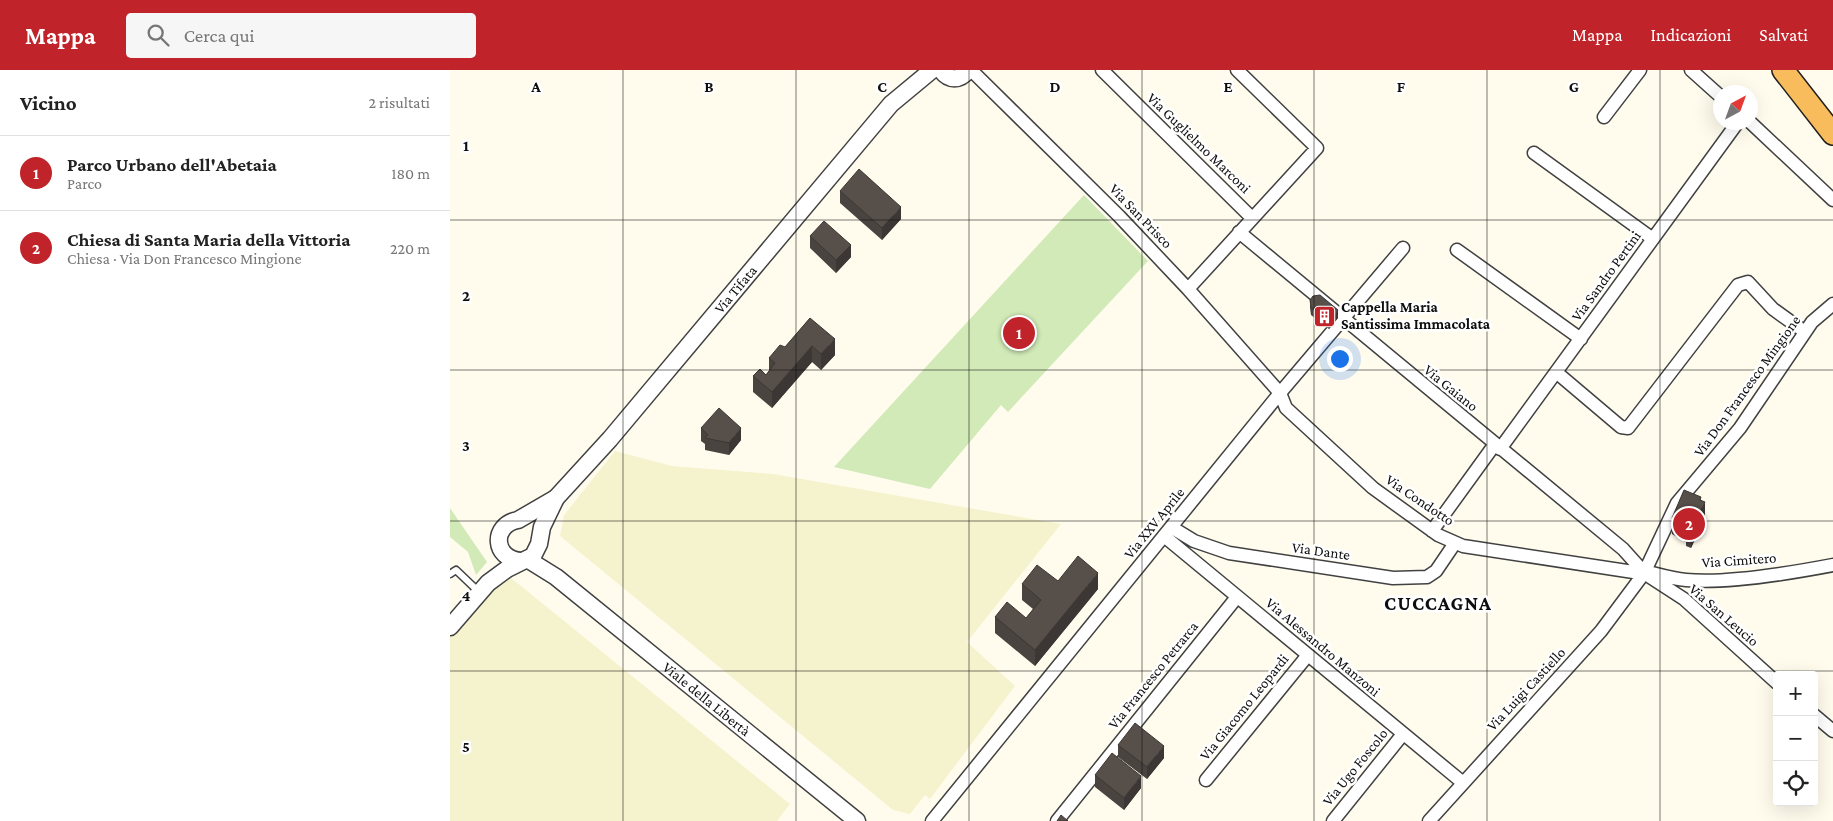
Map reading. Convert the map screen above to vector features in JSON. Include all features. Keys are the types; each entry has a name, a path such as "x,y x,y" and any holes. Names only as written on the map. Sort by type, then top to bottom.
{"highway":[{"path":"1782,70 1833,134"}],"street":[{"name":"Via Tifata","path":"484,588 499,548 498,535 501,529 511,521 518,520 556,498 610,439 891,104 932,70"},
{"name":"Via Tifata","path":"917,84 945,74 961,77 969,70"},
{"name":"Via San Prisco","path":"969,70 1119,216 1188,289 1280,393"},
{"name":"Via Guglielmo Marconi","path":"1102,70 1252,218"},
{"path":"1188,289 1316,148 1237,70"},
{"path":"1604,118 1640,70"},
{"path":"1691,70 1713,90"},
{"name":"Via Sandro Pertini","path":"1432,531 1581,339 1732,130"},
{"path":"1758,130 1833,200"},
{"path":"1534,153 1653,239"},
{"name":"Via Gaiano","path":"1239,232 1497,447 1623,549 1644,572"},
{"name":"Via XXV Aprile","path":"932,821 1280,393 1403,248"},
{"path":"1457,250 1581,339"},
{"path":"1556,372 1621,427 1628,428 1738,285 1748,282 1753,285 1773,309 1805,332"},
{"name":"Via Don Francesco Mingione","path":"1644,572 1678,503 1740,428 1812,322 1833,304"},
{"name":"Via Condotto","path":"1280,393 1286,408 1373,488 1432,531 1455,543 1515,555 1644,572"},
{"name":"Via Tifata","path":"450,627 484,588 524,560 533,556 556,498"},
{"path":"518,520 529,523 538,532 539,541"},
{"name":"Via Dante","path":"1168,532 1229,553 1393,578 1427,576 1436,571 1455,543"},
{"name":"Via Alessandro Manzoni","path":"1168,532 1237,597 1462,782"},
{"name":"Viale della Libertà","path":"539,541 556,577"},
{"path":"499,548 508,558 524,560"},
{"name":"Viale della Libertà","path":"524,560 556,577 857,821"},
{"path":"1828,566 1833,576"},
{"name":"Via Cimitero","path":"1644,572 1686,580 1735,578 1828,566"},
{"name":"Via San Leucio","path":"1644,572 1684,599 1773,679"},
{"name":"Via Luigi Castiello","path":"1429,821 1462,782 1601,631 1644,572"},
{"name":"Via Francesco Petrarca","path":"1057,821 1237,597"},
{"name":"Via Giacomo Leopardi","path":"1206,780 1308,655"},
{"path":"1815,716 1833,731"},
{"name":"Via Ugo Foscolo","path":"1333,821 1403,734"}],"lane":[{"path":"450,574 456,570 484,588"}],"shaded area":[{"path":"615,451 672,466 773,474 1061,524 967,642 1015,686 930,799 925,795 910,814 893,810 560,536 564,515"},
{"path":"511,578 790,804 777,821 450,821 450,636 493,586"}],"green space":[{"path":"1084,195 1148,261 1008,412 1001,405 930,489 834,467"},
{"path":"450,508 487,562 476,575 468,552 450,537"}],"building":[{"path":"859,169 901,207 882,228 840,191"},
{"path":"824,221 851,245 836,260 810,236"},
{"path":"1320,295 1338,310 1329,321 1311,307 1310,300 1313,296"},
{"path":"810,318 835,339 821,354 812,346 772,392 753,376 760,369 766,375 775,363 769,358 780,345 785,347"},
{"path":"719,408 741,428 729,443 705,438 708,435 701,428"},
{"path":"1684,490 1701,497 1700,500 1705,502 1691,532 1686,530 1687,527 1672,518"},
{"path":"1078,556 1098,573 1035,650 995,617 1007,602 1026,618 1041,600 1022,584 1037,565 1058,581"},
{"path":"1135,723 1164,746 1147,767 1118,745"},
{"path":"1112,753 1141,776 1124,798 1095,775"},
{"path":"1061,815 1068,821 1057,821"}],"place":[{"name":"Cappella Maria Santissima Immacolata","path":"1325,316"},
{"name":"Parco Urbano dell'Abetaia","path":"1019,333"},
{"name":"Chiesa di Santa Maria della Vittoria","path":"1689,524"}],"district":[{"name":"CUCCAGNA","path":"1438,603"}]}
